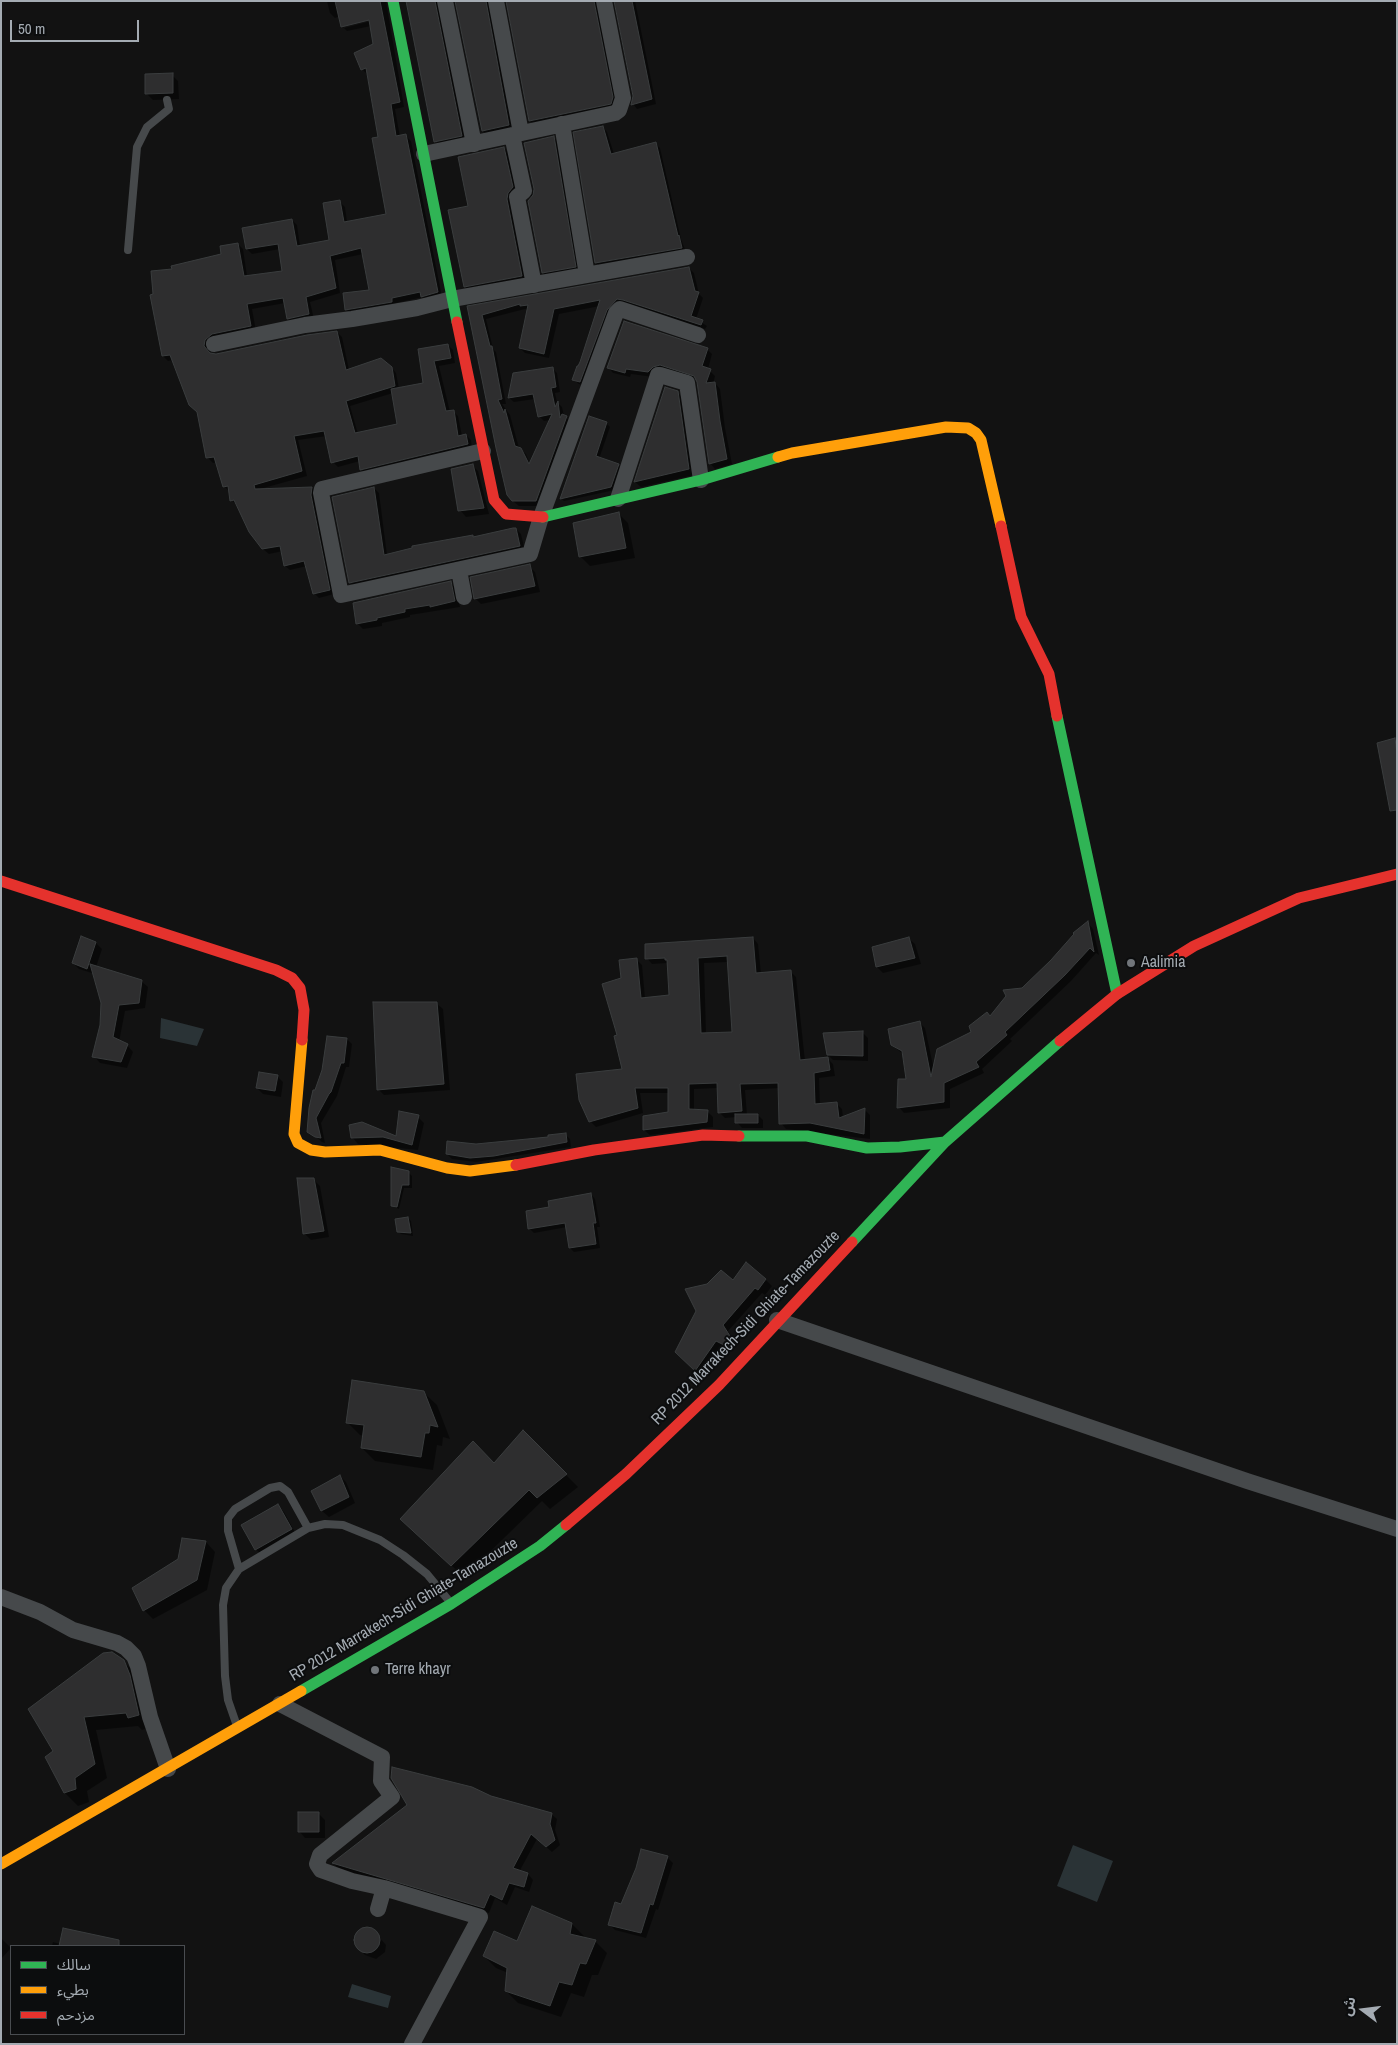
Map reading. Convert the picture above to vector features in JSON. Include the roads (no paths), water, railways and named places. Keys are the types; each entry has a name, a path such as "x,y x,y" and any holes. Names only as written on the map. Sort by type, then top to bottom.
{"street":[{"path":"393,1 483,451 494,500 506,514 541,517 701,480 792,453 946,427 968,428 976,433 981,440 987,460 1021,617 1049,674 1117,994"},
{"path":"445,1 474,144"},
{"path":"496,1 524,191 517,196 534,285"},
{"path":"424,154 615,113 621,105 623,98 604,1"},
{"path":"562,124 587,275"},
{"path":"214,344 305,324 352,319 417,308 452,299 687,256"},
{"path":"483,451 322,489 321,493 341,595 459,570 483,558 530,554 541,517 614,318 619,310 698,335"},
{"path":"618,499 658,376 660,375 687,383 701,480"},
{"path":"459,570 464,597"},
{"name":"RP 2012 Marrakech-Sidi Ghiate-Tamazouzte","path":"1,1864 451,1604 540,1546 626,1474 719,1385 758,1344 777,1320 945,1142 1034,1062 1117,994 1194,946 1299,898 1397,874"},
{"path":"1,881 276,970 292,978 300,988 304,1010 294,1134 303,1147 312,1150 325,1152 380,1150 447,1168 470,1171 496,1169 594,1150 703,1134 807,1136 867,1148 900,1147 945,1142"},
{"path":"777,1320 1247,1481 1397,1530"},
{"path":"1,1597 40,1612 73,1630 117,1643 134,1656 150,1717 168,1769"},
{"path":"280,1704 382,1758 381,1781 392,1797 320,1855 317,1864 321,1870 480,1917 412,2044"},
{"path":"378,1909 384,1888"}],"lane":[{"path":"128,250 137,148 147,127 169,110 167,100"},
{"path":"239,1569 228,1531 228,1518 235,1510 270,1488 280,1486 288,1492 308,1528"},
{"path":"238,1728 228,1700 225,1676 223,1605 226,1588 239,1569 308,1528 325,1524 343,1525 380,1540 427,1574 451,1604"}],"place":[{"name":"Aalimia","path":"1131,963"},
{"name":"Terre khayr","path":"375,1670"}]}
